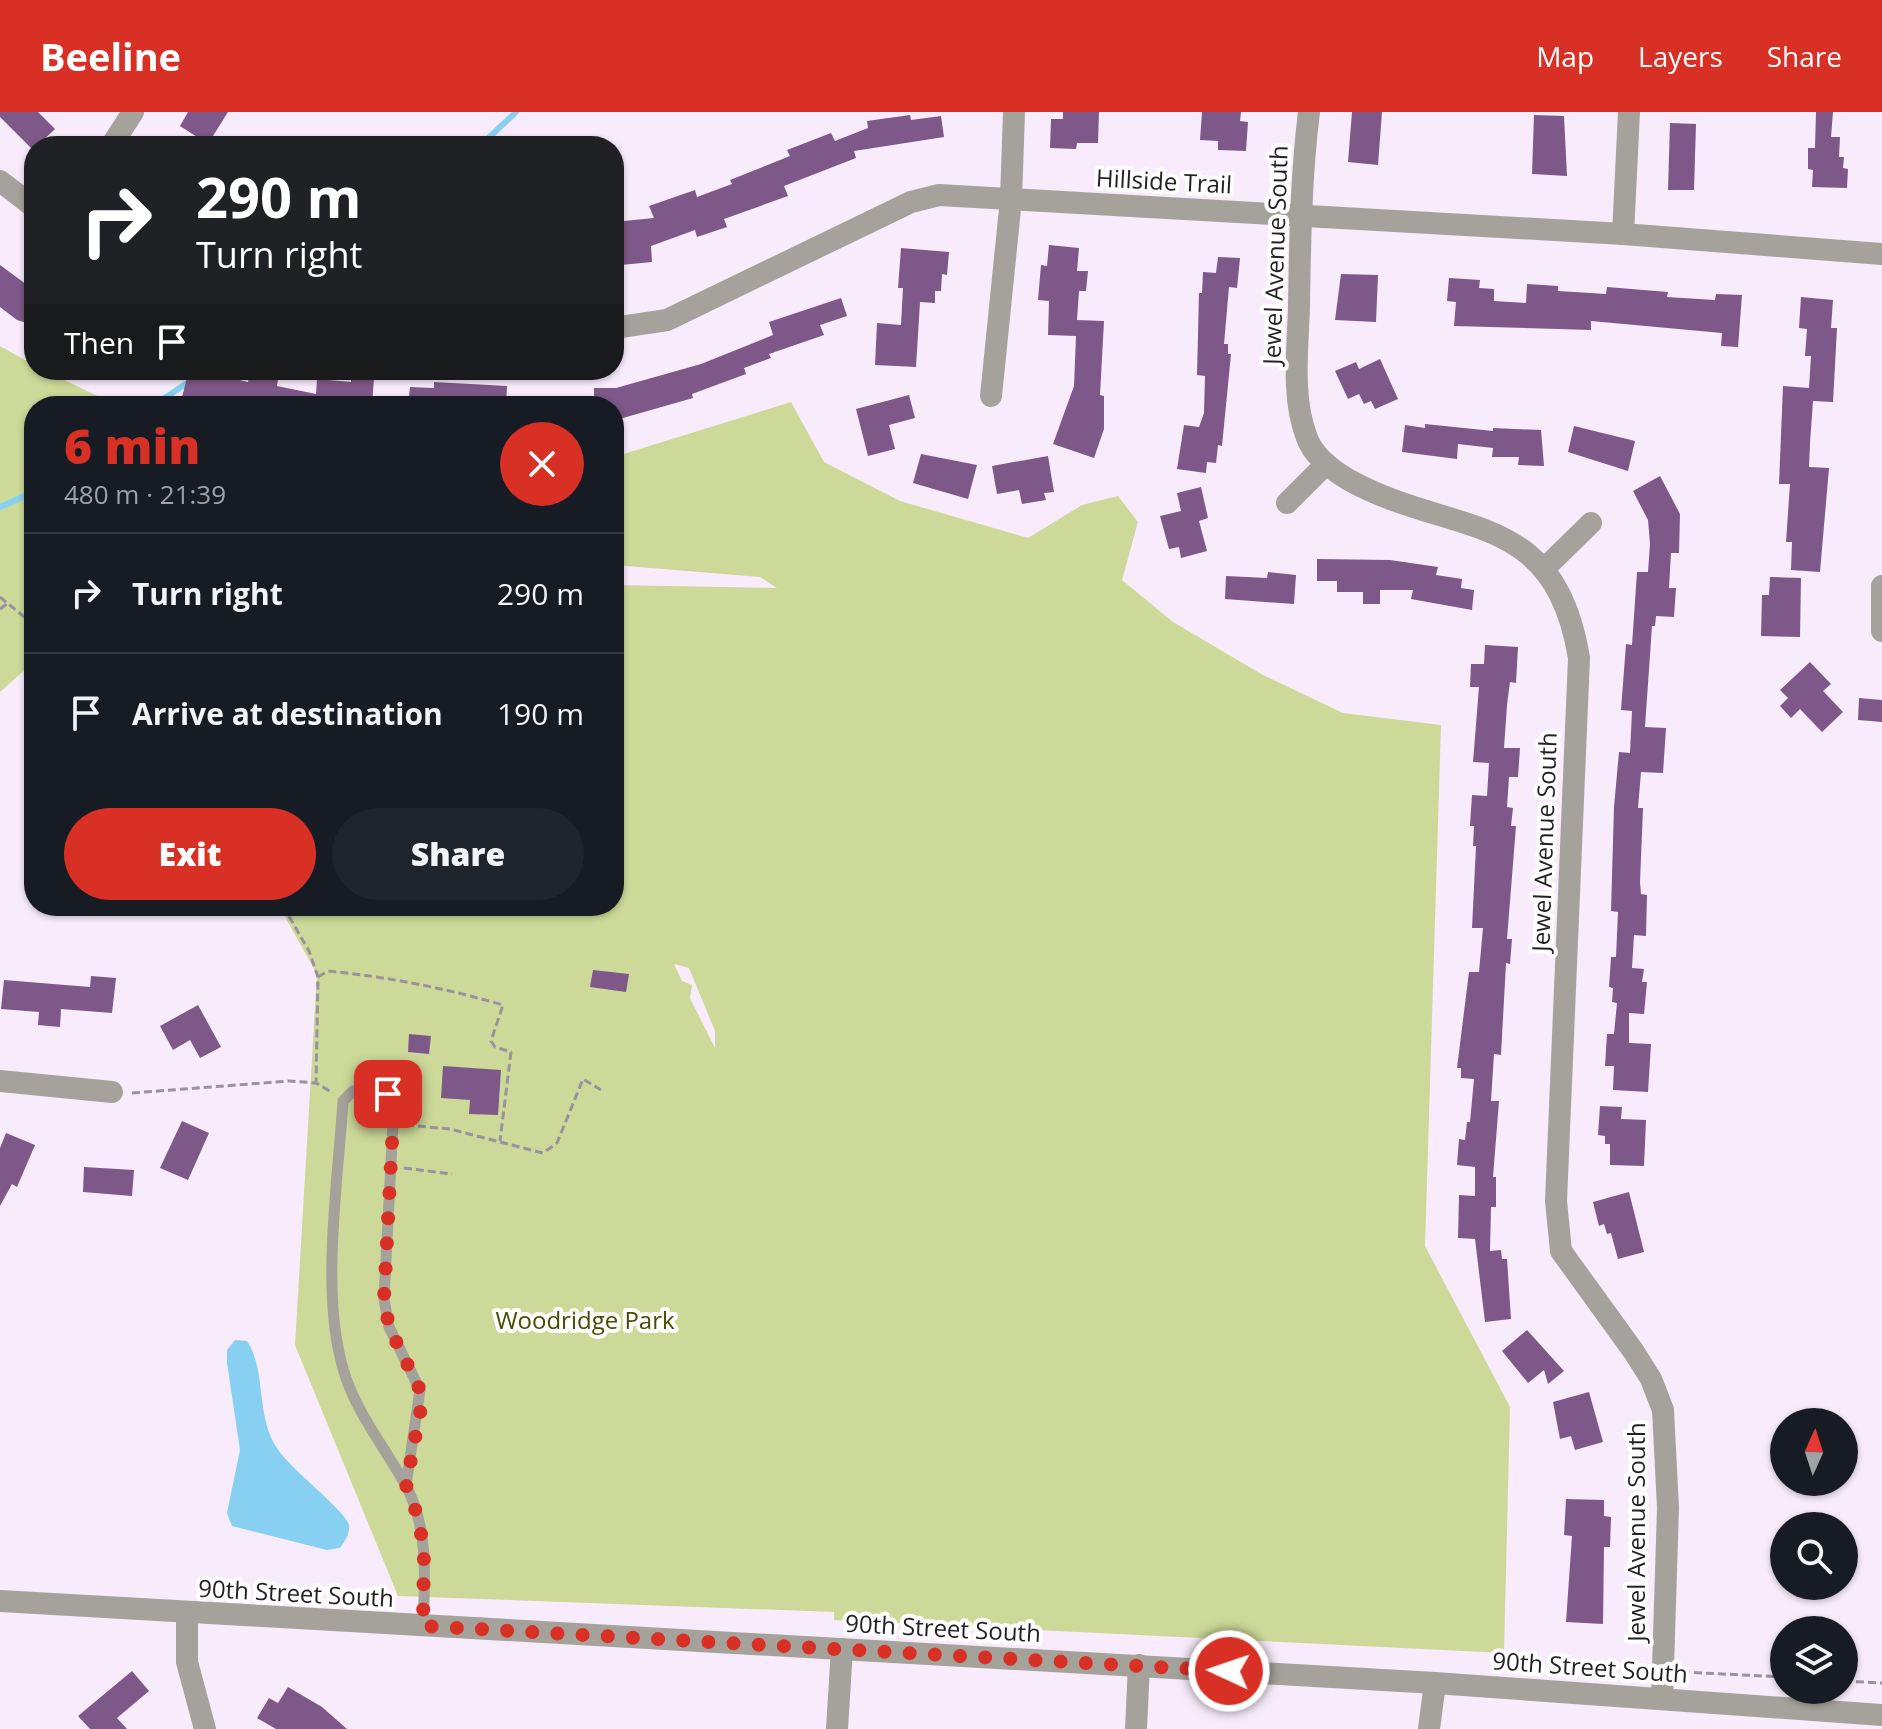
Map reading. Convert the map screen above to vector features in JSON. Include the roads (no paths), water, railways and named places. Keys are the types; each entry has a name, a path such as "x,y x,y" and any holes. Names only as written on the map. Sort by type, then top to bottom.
{"street":[{"path":"117,136 133,112"},
{"path":"991,396 1011,199 1014,112"},
{"name":"Jewel Avenue South","path":"1309,112 1301,216 1297,388 1307,438 1326,464 1367,490 1495,532 1544,569 1562,597 1579,658 1556,1201 1558,1238 1561,1251 1651,1379 1663,1410 1668,1508 1662,1699"},
{"path":"1623,234 1629,112"},
{"path":"0,181 24,199"},
{"name":"Hillside Trail","path":"624,326 667,320 911,202 939,195 1623,234 1882,254"},
{"path":"1287,503 1326,464"},
{"path":"1544,569 1591,523"},
{"path":"1882,586 1882,631"},
{"path":"0,1081 112,1092"},
{"name":"90th Street South","path":"0,1601 187,1614 1139,1665 1882,1715"},
{"path":"187,1614 187,1662 205,1729"},
{"path":"837,1729 842,1649"},
{"path":"1136,1729 1139,1665"},
{"path":"1429,1729 1435,1683"}],"lane":[{"path":"406,1485 421,1408 420,1390 389,1327 384,1299 388,1167 394,1104 388,1094 353,1091 343,1101 333,1265 334,1328 344,1372 363,1418 406,1485 418,1517 424,1551 423,1626"}],"water":[{"path":"235,1340 247,1341 253,1353 266,1422 277,1448 346,1518 348,1534 340,1548 327,1550 232,1526 227,1513 240,1450 227,1350"}],"waterway":[{"path":"491,136 516,112"},
{"path":"168,396 190,381"},
{"path":"0,507 24,496"}],"park label":[{"name":"Woodridge Park","path":"585,1321"}]}
